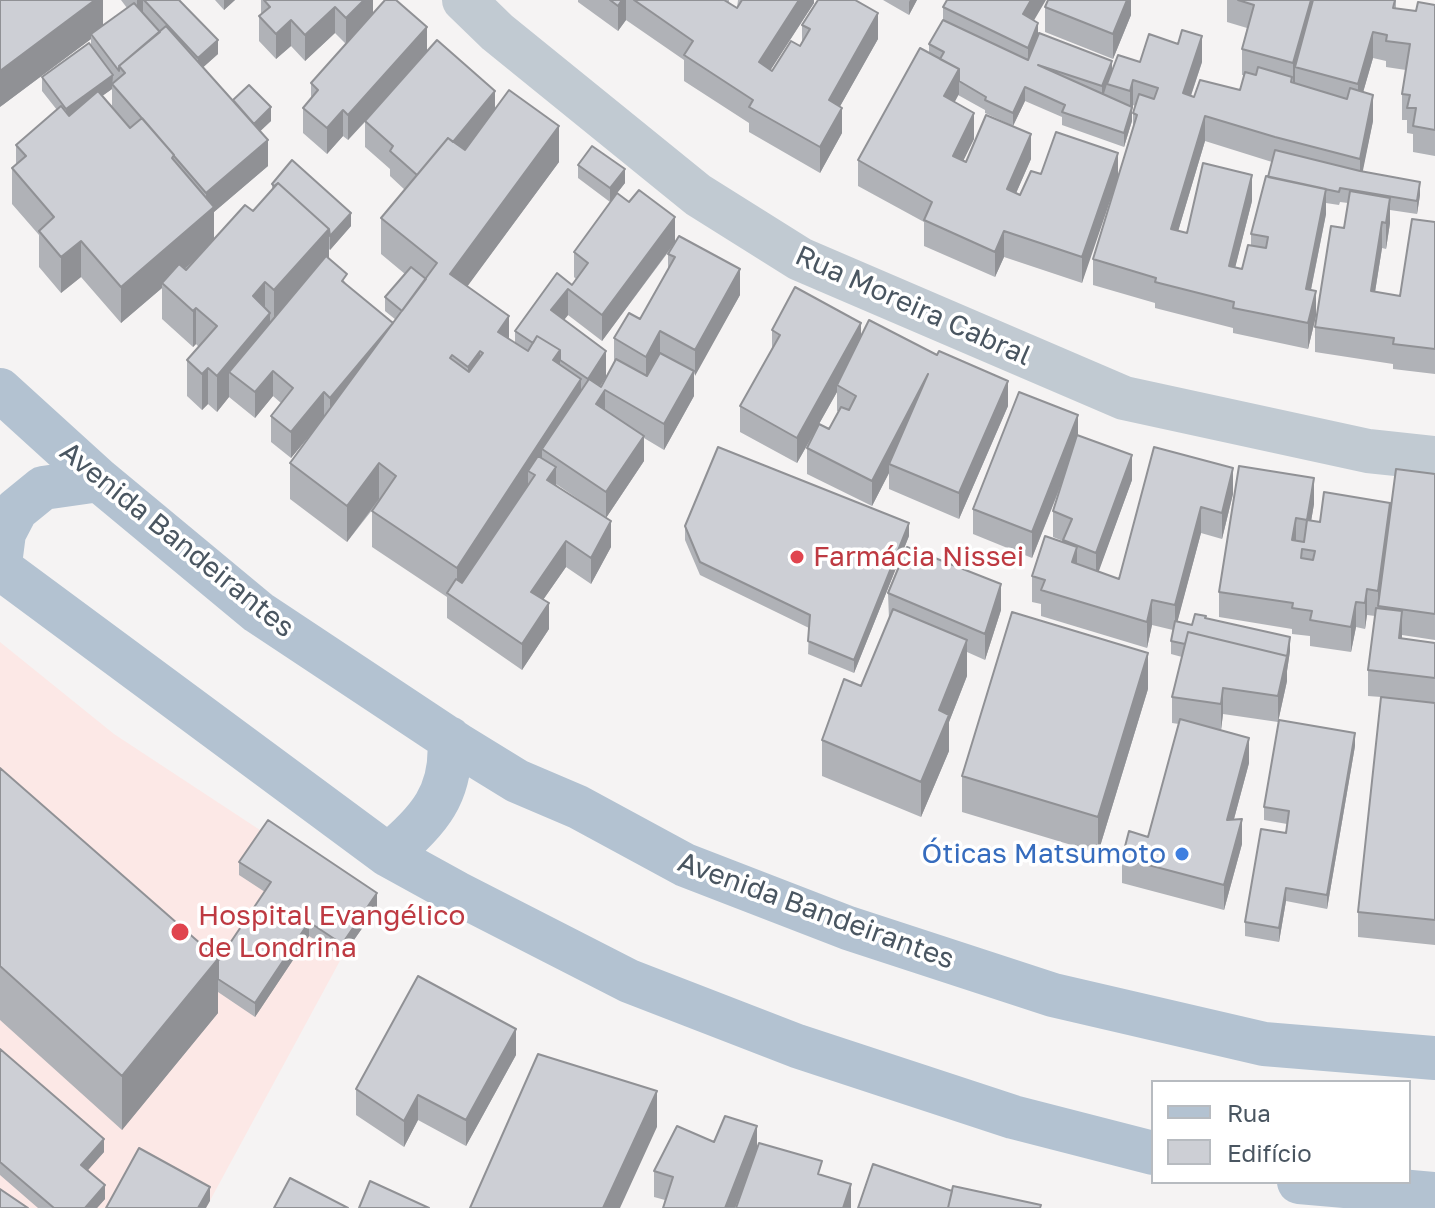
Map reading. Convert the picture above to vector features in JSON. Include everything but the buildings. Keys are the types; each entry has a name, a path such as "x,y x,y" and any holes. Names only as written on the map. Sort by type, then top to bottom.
{"main road":[{"name":"Avenida Bandeirantes","path":"0,390 99,480 258,612 517,781 578,807 685,865 862,933 1053,995 1264,1044 1435,1058"},
{"path":"99,480 43,488 16,510 4,533 0,566 388,855 629,981 783,1041 1013,1117 1151,1152"},
{"path":"388,855 426,821 441,799 451,755 449,738"},
{"path":"1322,1184 1435,1194"}],"street":[{"name":"Rua Moreira Cabral","path":"464,0 497,32 698,195 800,259 1124,398 1368,451 1435,458"}],"shaded area":[{"name":"Hospital Evangélico de Londrina","path":"0,642 114,734 377,907 342,957 206,1208 0,1208"}],"tunnel":[{"path":"332,921 381,850"}],"place":[{"name":"Farmácia Nissei","path":"797,557"},
{"name":"Óticas Matsumoto","path":"1182,854"},
{"name":"Hospital Evangélico de Londrina","path":"180,932"}]}
